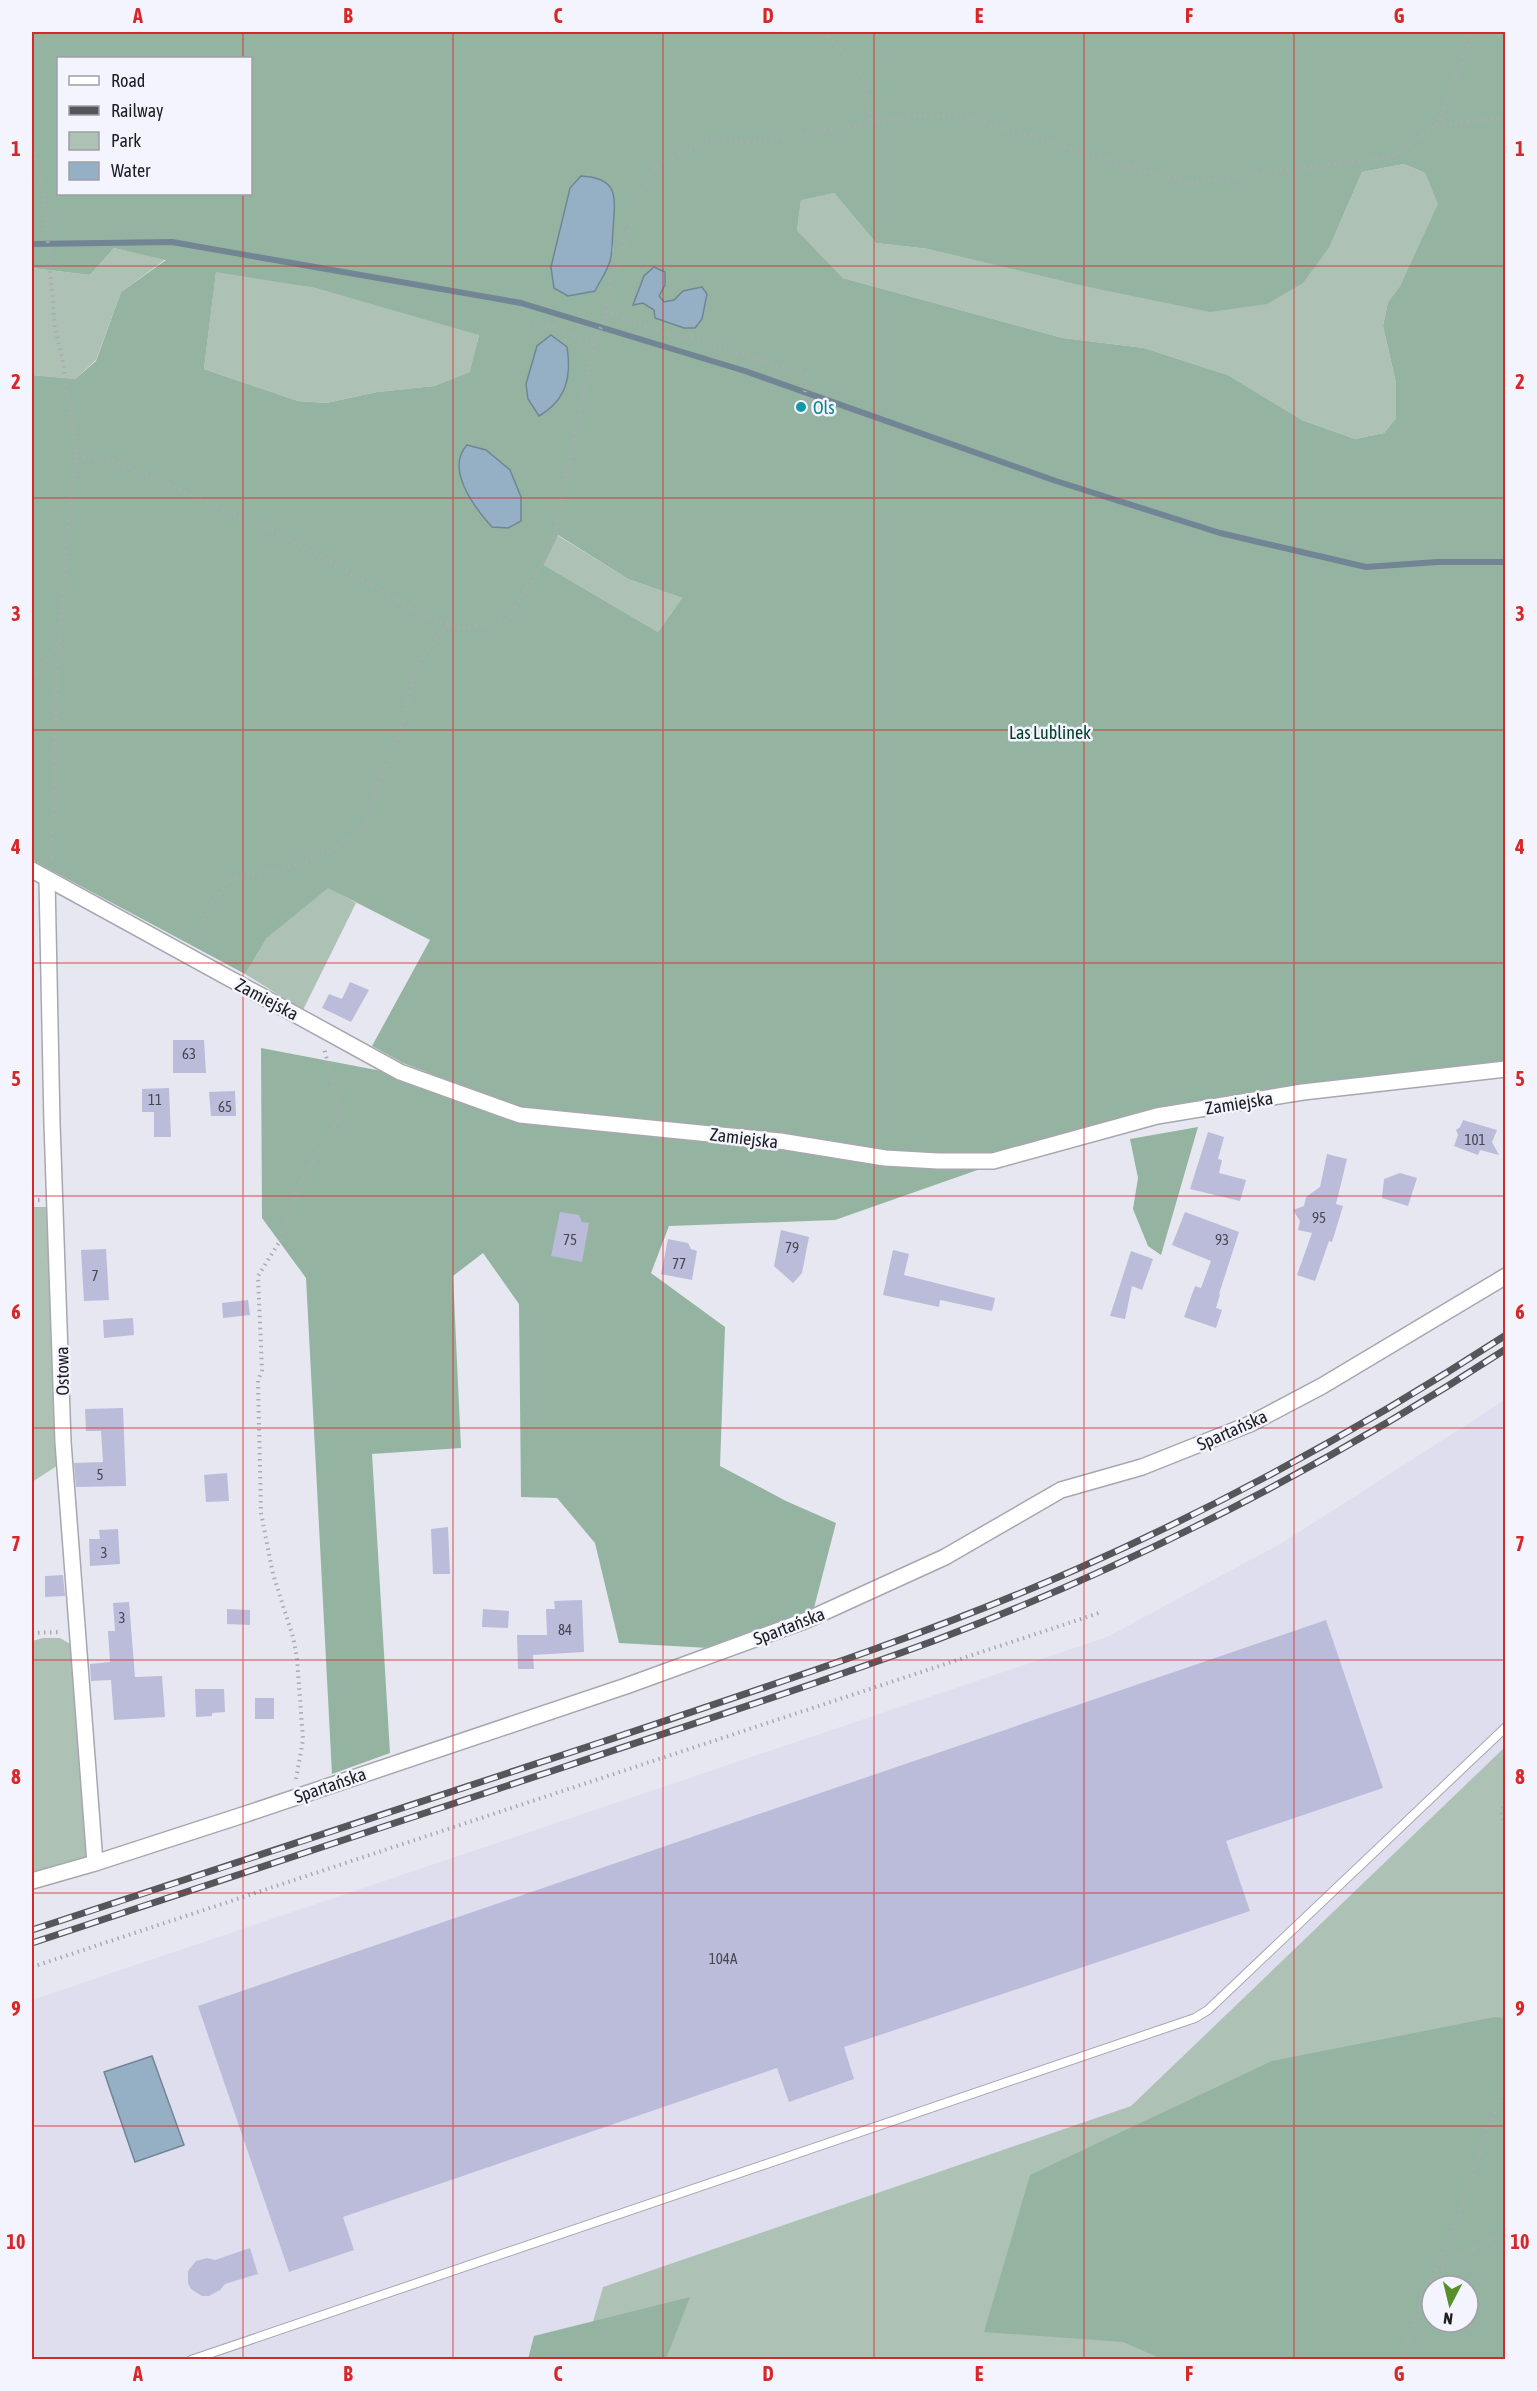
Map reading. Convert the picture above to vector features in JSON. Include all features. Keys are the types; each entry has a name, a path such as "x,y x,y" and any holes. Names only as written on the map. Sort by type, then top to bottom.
{"street":[{"name":"Zamiejska","path":"32,870 400,1071 520,1115 780,1141 885,1158 993,1161 1156,1116 1303,1092 1506,1069"},
{"name":"Ostowa","path":"49,880 52,1124 63,1442 94,1863"},
{"name":"Spartańska","path":"32,1881 292,1798 626,1686 807,1620 954,1553 1061,1490 1142,1467 1250,1424 1322,1386 1506,1276"}],"lane":[{"path":"191,2360 1195,2018 1208,2010 1506,1727"}],"path":[{"path":"824,32 864,77 870,122"},
{"path":"1437,125 1474,32"},
{"path":"76,457 114,461 276,533 372,585 423,616 461,629 508,620 542,564 555,534 595,341 606,314 611,282 642,191 656,166 712,140 752,141 914,116 960,115 1186,183 1391,157 1437,125 1506,118"},
{"path":"32,147 44,196 55,329 62,356 76,457 60,642 49,880"},
{"path":"606,314 666,334 704,340 713,346 806,374 808,380 801,407"},
{"path":"523,321 554,327 595,341"},
{"path":"188,956 216,897 228,882 308,862 353,837 363,828 404,718 413,676 422,656 448,625"},
{"path":"32,679 60,642"},
{"path":"292,1798 303,1740 297,1658 293,1637 273,1574 261,1513 258,1381 262,1370 258,1276 280,1242 299,1186 341,1115 323,1046 326,1031"},
{"path":"32,1967 1099,1613"},
{"path":"32,1633 70,1632 77,1635"},
{"path":"1506,1802 1502,1811 1506,1831"},
{"path":"1400,2360 1435,2270 1452,2234 1506,2078"},
{"path":"1435,2270 1449,2266 1458,2257 1506,2232"}],"shaded area":[{"path":"1505,1400 1505,1747 1131,2106 603,2287 582,2359 32,2359 32,2000 1107,1637 1282,1543"}],"green space":[{"name":"Las Lublinek","path":"32,32 1505,32 1505,1064 1155,1109 991,1155 887,1154 523,1109 403,1063 372,1046 430,940 328,888 267,938 245,974 32,860 32,375 75,379 96,361 121,292 166,260 114,248 90,275 32,268","holes":["1404,164 1425,173 1438,204 1400,286 1388,302 1383,326 1396,383 1396,418 1384,433 1355,439 1302,420 1228,375 1144,348 1063,338 843,278 797,230 801,200 834,193 876,243 929,249 1084,286 1210,312 1267,304 1303,283 1330,246 1362,172","581,176 612,234 613,249 609,264 595,291 568,296 551,267 570,188","216,272 315,288 479,335 470,372 434,386 377,392 326,403 298,401 204,369","665,285 659,297 664,302 674,300 683,291 684,328 655,318 654,310 643,303","558,535 628,579 682,598 658,632 544,565"]},
{"path":"1404,164 1425,173 1439,204 1400,286 1388,302 1383,326 1396,383 1396,418 1384,433 1355,439 1302,420 1228,375 1144,348 1063,338 843,278 797,230 801,199 834,193 876,243 929,249 1330,246 1362,172"},
{"path":"114,248 166,259 121,292 96,360 75,379 32,375 32,268 90,275"},
{"path":"216,271 315,288 479,334 471,372 434,386 377,392 326,403 298,401 204,369"},
{"path":"557,535 628,579 682,598 658,632 544,565"},
{"path":"328,887 356,903 303,1010 245,974 267,938"},
{"path":"261,1048 387,1072 519,1121 783,1149 986,1167 835,1220 669,1226 651,1273 725,1327 720,1466 786,1501 836,1523 814,1608 709,1648 619,1643 595,1543 557,1498 521,1497 519,1304 483,1253 453,1276 461,1448 372,1454 390,1753 332,1774 306,1278 262,1218"},
{"path":"1198,1127 1161,1255 1148,1246 1133,1209 1138,1178 1130,1139"},
{"path":"32,1207 47,1207 60,1464 32,1482"},
{"path":"43,1638 60,1638 72,1645 87,1846 85,1859 32,1875 32,1641"},
{"path":"1505,1747 1505,2359 582,2360 603,2287 1131,2106"},
{"path":"1495,2017 1506,2018 1505,2359 1162,2359 1123,2342 984,2332 1030,2175 1272,2061"},
{"path":"690,2297 666,2359 528,2359 534,2336"}],"water":[{"path":"581,176 603,181 609,185 612,192 614,208 612,253 595,291 568,296 554,288 551,267 570,188"},
{"path":"654,267 665,272 665,285 659,296 664,302 674,300 683,291 702,287 707,294 702,319 695,328 684,328 655,318 654,310 643,303 633,305 644,276"},
{"path":"551,335 567,347 569,368 561,395 548,410 539,416 528,399 526,384 537,346"},
{"path":"467,445 486,450 510,470 521,497 521,521 508,528 492,527 477,509 460,476 461,455"},
{"path":"152,2056 184,2145 135,2162 104,2072"}],"building":[{"path":"350,982 369,990 351,1022 322,1008 329,994 342,999"},
{"path":"173,1040 204,1040 206,1073 173,1073"},
{"path":"169,1088 171,1137 154,1137 154,1112 142,1112 142,1089"},
{"path":"235,1091 236,1116 211,1116 209,1092"},
{"path":"1463,1120 1497,1130 1492,1142 1499,1155 1480,1150 1478,1155 1454,1146 1458,1135 1456,1130"},
{"path":"1208,1132 1224,1137 1218,1159 1222,1160 1219,1173 1246,1180 1240,1201 1190,1189"},
{"path":"1327,1154 1347,1159 1336,1204 1343,1206 1332,1242 1329,1241 1315,1281 1297,1275 1312,1233 1298,1230 1300,1221 1293,1210 1304,1206 1306,1197 1320,1187"},
{"path":"1400,1173 1417,1178 1408,1206 1382,1198 1384,1179"},
{"path":"560,1212 579,1215 582,1222 589,1223 582,1262 551,1256"},
{"path":"1185,1212 1239,1232 1219,1294 1216,1308 1222,1310 1216,1328 1184,1317 1195,1286 1201,1288 1211,1261 1172,1245"},
{"path":"781,1230 809,1237 802,1273 793,1283 774,1266"},
{"path":"668,1239 688,1243 691,1249 697,1251 692,1280 661,1274"},
{"path":"106,1249 109,1300 84,1301 81,1250"},
{"path":"893,1250 909,1254 904,1275 995,1298 992,1311 940,1300 939,1307 883,1295"},
{"path":"1131,1251 1153,1259 1142,1290 1132,1286 1125,1319 1110,1316"},
{"path":"248,1300 250,1315 223,1318 222,1303"},
{"path":"133,1318 134,1335 104,1338 103,1320"},
{"path":"123,1408 126,1486 76,1487 74,1463 103,1462 101,1431 86,1431 85,1409"},
{"path":"227,1473 229,1501 206,1502 204,1475"},
{"path":"448,1527 450,1574 433,1574 431,1529"},
{"path":"118,1529 120,1564 90,1566 89,1539 100,1539 99,1530"},
{"path":"63,1575 65,1596 45,1597 45,1576"},
{"path":"582,1600 584,1652 533,1655 534,1669 518,1669 517,1635 547,1635 546,1609 555,1609 554,1601"},
{"path":"129,1602 135,1677 162,1676 165,1717 114,1720 111,1680 91,1681 90,1664 110,1662 108,1631 115,1631 113,1603"},
{"path":"227,1609 250,1610 250,1625 227,1624"},
{"path":"483,1609 509,1611 508,1628 482,1627"},
{"path":"1326,1620 1383,1788 1226,1841 1250,1911 844,2047 854,2079 789,2102 777,2068 343,2217 354,2250 289,2272 198,2006"},
{"path":"195,1689 224,1689 225,1712 196,1717"},
{"path":"255,1698 274,1698 274,1719 255,1719"},
{"path":"250,2248 258,2274 225,2284 209,2296 202,2296 191,2289 188,2283 188,2271 196,2261 207,2258 215,2260"}],"waterway":[{"path":"32,244 172,242 521,303 745,371 1056,481 1220,533 1366,567 1437,562 1506,562"}],"railway":[{"path":"32,1930 782,1681 1019,1594 1133,1544 1296,1461 1402,1400 1506,1335"},
{"path":"32,1943 797,1689 890,1657 1011,1610 1084,1579 1228,1510 1369,1433 1506,1349"}],"place":[{"name":"Ols","path":"801,407"}]}
